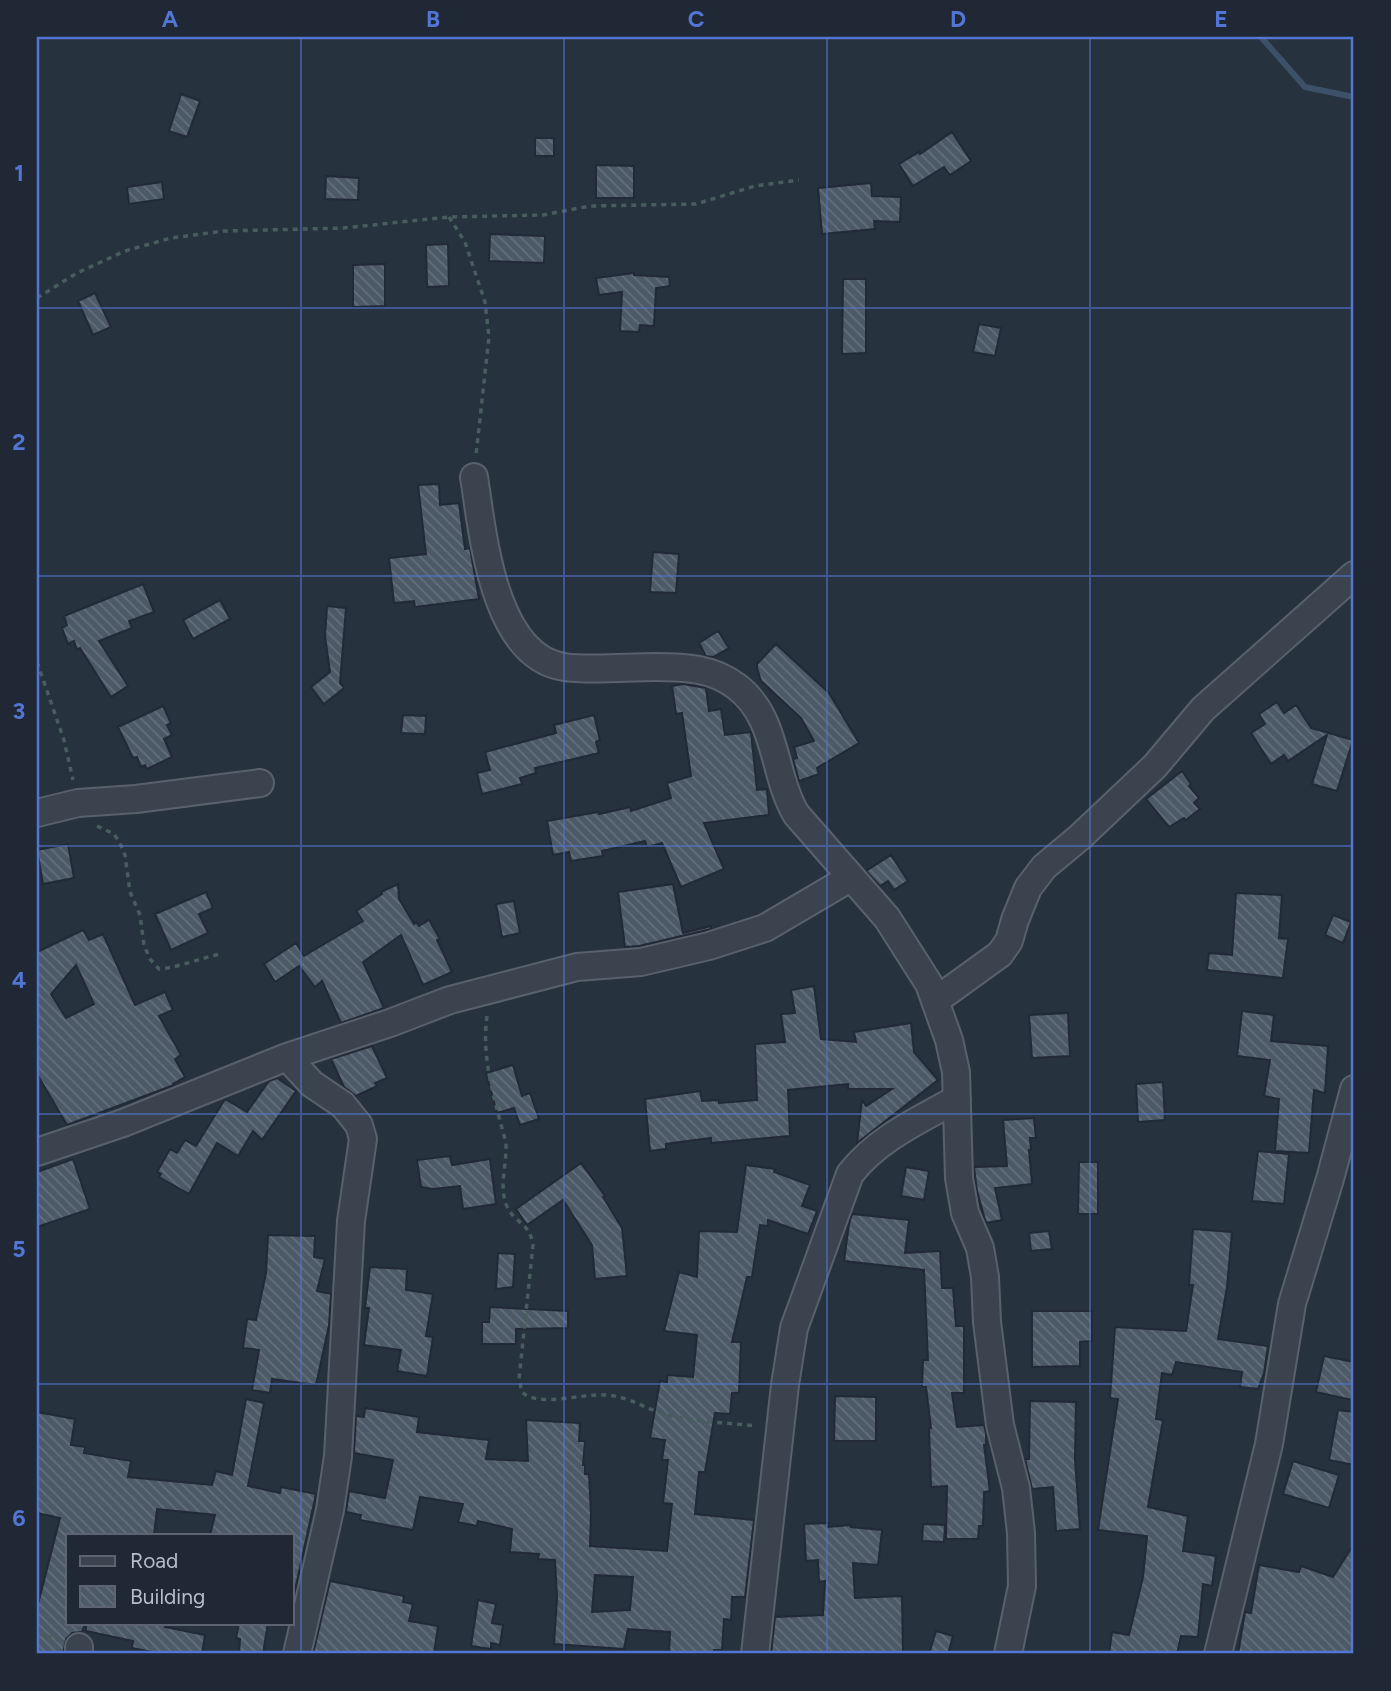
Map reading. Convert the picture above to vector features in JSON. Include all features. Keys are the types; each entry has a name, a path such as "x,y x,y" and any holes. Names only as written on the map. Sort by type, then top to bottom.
{"street":[{"path":"474,477 483,536 509,625 532,654 563,667 688,667 716,673 738,687 755,704 769,731 785,796 790,805 887,918 929,984 949,1040 956,1072 959,1178 965,1213 980,1248 1000,1425 1016,1488 1021,1533 1021,1586 1008,1654"},
{"path":"935,1001 1000,954 1009,941 1028,888 1044,867 1080,837 1154,766 1203,709 1354,575"},
{"path":"37,813 83,802 136,799 260,783"},
{"path":"37,1152 123,1123 287,1057 450,1000 576,967 641,962 709,946 765,928 850,878"},
{"path":"287,1057 312,1084 343,1105 359,1125 363,1139 351,1221 338,1456 328,1521 297,1654"},
{"path":"1218,1654 1269,1444 1292,1304 1354,1088"},
{"path":"755,1654 794,1328 850,1174 861,1159 882,1143 957,1099"}],"path":[{"path":"37,298 76,274 125,251 172,238 224,231 343,228 449,217 543,215 590,206 696,204 755,186 799,180"},
{"path":"449,217 465,242 485,302 489,337 474,477"},
{"path":"37,662 83,802 97,825 114,834 125,855 127,877 140,915 144,945 150,959 159,969 179,967 200,958 221,954"},
{"path":"490,989 485,1030 488,1073 506,1143 504,1195 512,1216 528,1229 533,1245 519,1379 522,1392 534,1399 605,1395 634,1401 650,1410 673,1416 780,1429"}],"building":[{"path":"181,94 200,101 187,137 169,131"},
{"path":"952,132 971,161 950,175 944,167 913,186 899,164 919,152 920,154"},
{"path":"535,138 554,138 554,156 535,156"},
{"path":"596,165 634,166 634,198 596,198"},
{"path":"326,176 359,178 358,200 325,199"},
{"path":"162,182 164,199 129,204 127,187"},
{"path":"871,183 872,196 901,197 900,222 874,221 875,229 822,234 818,188"},
{"path":"490,234 545,236 544,263 489,261"},
{"path":"448,244 449,286 427,287 426,245"},
{"path":"385,264 385,306 353,307 353,265"},
{"path":"634,273 669,277 670,286 656,288 654,326 640,325 639,332 620,331 622,292 599,295 596,278"},
{"path":"843,279 866,279 866,353 842,354"},
{"path":"95,293 111,327 93,335 78,301"},
{"path":"979,324 1001,328 995,356 973,352"},
{"path":"439,484 440,505 459,503 465,549 470,548 479,599 415,607 414,601 394,603 389,558 426,554 418,485"},
{"path":"653,552 679,554 676,593 650,592"},
{"path":"143,584 154,612 129,621 132,628 99,641 128,686 111,697 80,648 77,650 74,641 68,644 62,628 67,625 64,616"},
{"path":"220,600 230,619 193,639 183,620"},
{"path":"327,606 346,608 340,683 344,688 324,704 311,687 330,672 325,636"},
{"path":"718,631 729,648 713,657 706,656 699,643"},
{"path":"776,644 829,693 859,743 817,768 819,774 799,781 793,759 797,758 794,747 814,741 801,718 761,681 757,668 757,664"},
{"path":"683,684 706,688 709,711 721,709 725,735 751,732 757,790 767,789 769,815 704,823 724,869 681,887 662,843 647,847 645,841 602,851 603,856 571,861 569,852 553,855 547,821 630,807 631,811 671,798 667,783 691,776 682,713 676,714 672,686"},
{"path":"1277,702 1284,713 1296,705 1311,728 1353,740 1337,791 1312,784 1327,735 1288,761 1284,755 1271,764 1251,733 1265,724 1259,714"},
{"path":"163,706 171,723 167,725 172,735 164,739 172,757 147,769 145,765 141,767 137,757 133,758 118,727"},
{"path":"403,715 426,716 425,734 401,733"},
{"path":"594,715 600,740 596,742 599,753 535,768 536,773 520,778 522,784 482,794 477,773 490,770 485,752 556,733 554,725"},
{"path":"1182,771 1199,798 1194,803 1200,809 1186,820 1184,818 1169,827 1146,799"},
{"path":"68,844 74,878 43,884 37,850"},
{"path":"891,855 908,881 894,890 888,881 880,886 866,871"},
{"path":"398,884 399,899 414,924 416,922 419,926 429,920 440,939 437,940 452,972 423,985 401,935 363,962 384,1008 341,1023 322,981 315,987 299,966 275,982 264,964 296,943 304,956 363,921 356,911 382,894 381,892"},
{"path":"673,884 683,933 711,926 711,929 625,947 618,892"},
{"path":"206,892 213,908 199,914 208,933 171,950 155,914"},
{"path":"1236,893 1282,895 1279,938 1288,939 1283,978 1207,970 1209,953 1232,955"},
{"path":"514,901 520,933 502,937 496,904"},
{"path":"1333,915 1351,922 1343,943 1325,935"},
{"path":"83,930 89,940 103,934 135,1005 165,992 173,1010 159,1016 181,1055 175,1059 185,1077 174,1085 67,1125 37,1074 37,952","holes":["76,965 94,1004 66,1018 51,994"]},
{"path":"814,986 821,1039 856,1042 854,1032 911,1023 914,1052 938,1080 857,1143 862,1100 866,1106 892,1089 848,1089 848,1084 788,1090 790,1136 711,1143 711,1138 666,1144 666,1149 650,1151 645,1099 700,1091 702,1101 719,1100 719,1103 757,1100 755,1044 785,1042 781,1014 795,1013 791,990"},
{"path":"1242,1011 1274,1015 1271,1041 1328,1046 1325,1093 1314,1090 1309,1153 1275,1151 1279,1099 1264,1096 1270,1060 1237,1056"},
{"path":"1068,1013 1070,1056 1032,1058 1029,1015"},
{"path":"372,1046 387,1078 356,1096 344,1087 331,1059"},
{"path":"513,1065 522,1096 530,1093 539,1119 520,1125 514,1108 497,1113 486,1073"},
{"path":"277,1078 296,1091 262,1140 253,1131 238,1156 217,1143 189,1194 159,1177 161,1174 157,1172 170,1149 177,1153 185,1140 196,1146 225,1099 247,1112 269,1081"},
{"path":"1163,1082 1165,1120 1138,1122 1136,1084"},
{"path":"1034,1118 1036,1138 1030,1138 1029,1150 1032,1184 995,1188 1002,1220 986,1223 974,1167 1007,1166 1003,1120"},
{"path":"1258,1151 1289,1154 1284,1204 1252,1201"},
{"path":"450,1156 452,1165 490,1159 496,1204 463,1209 460,1186 433,1189 421,1187 417,1160"},
{"path":"73,1159 90,1209 37,1227 37,1172"},
{"path":"1079,1162 1098,1162 1098,1214 1078,1214"},
{"path":"581,1163 605,1196 603,1197 622,1228 627,1276 595,1279 592,1245 563,1200 527,1225 516,1209"},
{"path":"746,1165 775,1169 774,1172 810,1185 802,1206 817,1211 808,1234 768,1220 768,1226 760,1225 752,1277 747,1277 732,1342 741,1342 739,1393 732,1393 730,1414 715,1413 705,1472 699,1472 695,1514 754,1520 745,1597 732,1597 731,1620 724,1619 722,1650 714,1650 714,1654 669,1654 670,1632 628,1629 624,1649 554,1644 557,1598 555,1560 538,1559 539,1554 510,1552 512,1529 478,1521 477,1526 458,1522 463,1504 420,1497 413,1530 360,1520 361,1515 346,1512 349,1491 385,1498 393,1460 354,1453 356,1416 364,1417 365,1408 419,1417 417,1432 489,1440 486,1459 528,1461 526,1420 580,1423 579,1441 585,1441 583,1465 585,1474 589,1474 590,1546 667,1551 672,1504 663,1503 668,1460 662,1460 665,1440 650,1438 660,1381 667,1382 667,1375 693,1377 697,1335 664,1331 679,1272 697,1277 699,1231 737,1232","holes":["595,1575 633,1577 630,1610 592,1612"]},
{"path":"906,1167 929,1171 924,1200 901,1196"},
{"path":"852,1214 909,1220 905,1253 940,1251 942,1288 953,1288 956,1326 964,1326 964,1393 952,1393 957,1427 984,1425 986,1433 984,1445 990,1491 984,1492 983,1526 979,1526 978,1539 946,1539 947,1486 931,1487 931,1428 926,1387 922,1387 923,1360 928,1360 924,1270 844,1261"},
{"path":"1193,1229 1232,1232 1227,1287 1218,1339 1268,1346 1264,1373 1258,1389 1240,1387 1242,1372 1176,1362 1172,1375 1162,1373 1156,1419 1163,1420 1148,1507 1188,1516 1183,1551 1216,1556 1212,1586 1203,1584 1198,1637 1181,1636 1177,1654 1109,1654 1112,1632 1129,1635 1143,1577 1147,1536 1098,1530 1118,1399 1110,1398 1115,1327 1186,1331 1193,1285 1189,1285"},
{"path":"1049,1231 1052,1249 1031,1251 1029,1233"},
{"path":"268,1235 315,1236 314,1257 325,1259 317,1291 331,1294 329,1325 316,1385 272,1379 270,1393 252,1390 259,1350 243,1348 247,1319 256,1320 266,1273"},
{"path":"498,1253 515,1254 513,1287 496,1289"},
{"path":"370,1267 407,1269 406,1290 433,1294 426,1336 433,1337 427,1376 397,1371 401,1350 364,1345 369,1308 365,1308"},
{"path":"490,1307 568,1311 568,1328 516,1329 516,1344 482,1344 482,1322 489,1322"},
{"path":"1032,1311 1092,1311 1092,1341 1080,1342 1080,1366 1032,1367"},
{"path":"1324,1356 1354,1362 1352,1400 1316,1392"},
{"path":"835,1396 876,1397 876,1441 834,1441"},
{"path":"246,1399 264,1403 248,1486 280,1493 281,1487 316,1494 294,1595 294,1534 210,1534 215,1515 157,1509 154,1534 66,1534 66,1624 85,1624 82,1632 72,1633 66,1639 63,1654 37,1654 37,1608 60,1518 37,1513 37,1412 75,1419 71,1445 85,1447 84,1453 131,1461 128,1477 212,1485 216,1471 232,1475"},
{"path":"1030,1401 1076,1402 1075,1459 1080,1529 1056,1531 1053,1487 1032,1489 1025,1459 1029,1459"},
{"path":"1338,1410 1354,1412 1354,1465 1329,1460"},
{"path":"1293,1461 1339,1475 1329,1508 1283,1494"},
{"path":"828,1523 828,1527 851,1525 882,1530 878,1565 853,1563 855,1598 902,1596 903,1654 771,1654 775,1617 823,1615 825,1581 819,1582 818,1560 806,1561 804,1524"},
{"path":"923,1524 945,1525 944,1542 922,1541"},
{"path":"1354,1544 1354,1654 1238,1654 1245,1612 1251,1613 1259,1565 1299,1572 1301,1566 1333,1577"},
{"path":"330,1581 404,1596 403,1602 413,1604 409,1621 438,1626 434,1654 313,1654"},
{"path":"478,1600 496,1604 492,1623 503,1625 500,1645 491,1643 491,1649 471,1646"},
{"path":"86,1624 166,1624 165,1627 205,1635 202,1654 162,1654 132,1648 133,1641 86,1631"},
{"path":"239,1624 268,1624 263,1654 239,1654 240,1639 236,1638"},
{"path":"936,1631 953,1636 948,1654 929,1654"}],"waterway":[{"path":"1261,37 1305,87 1354,97"}]}
